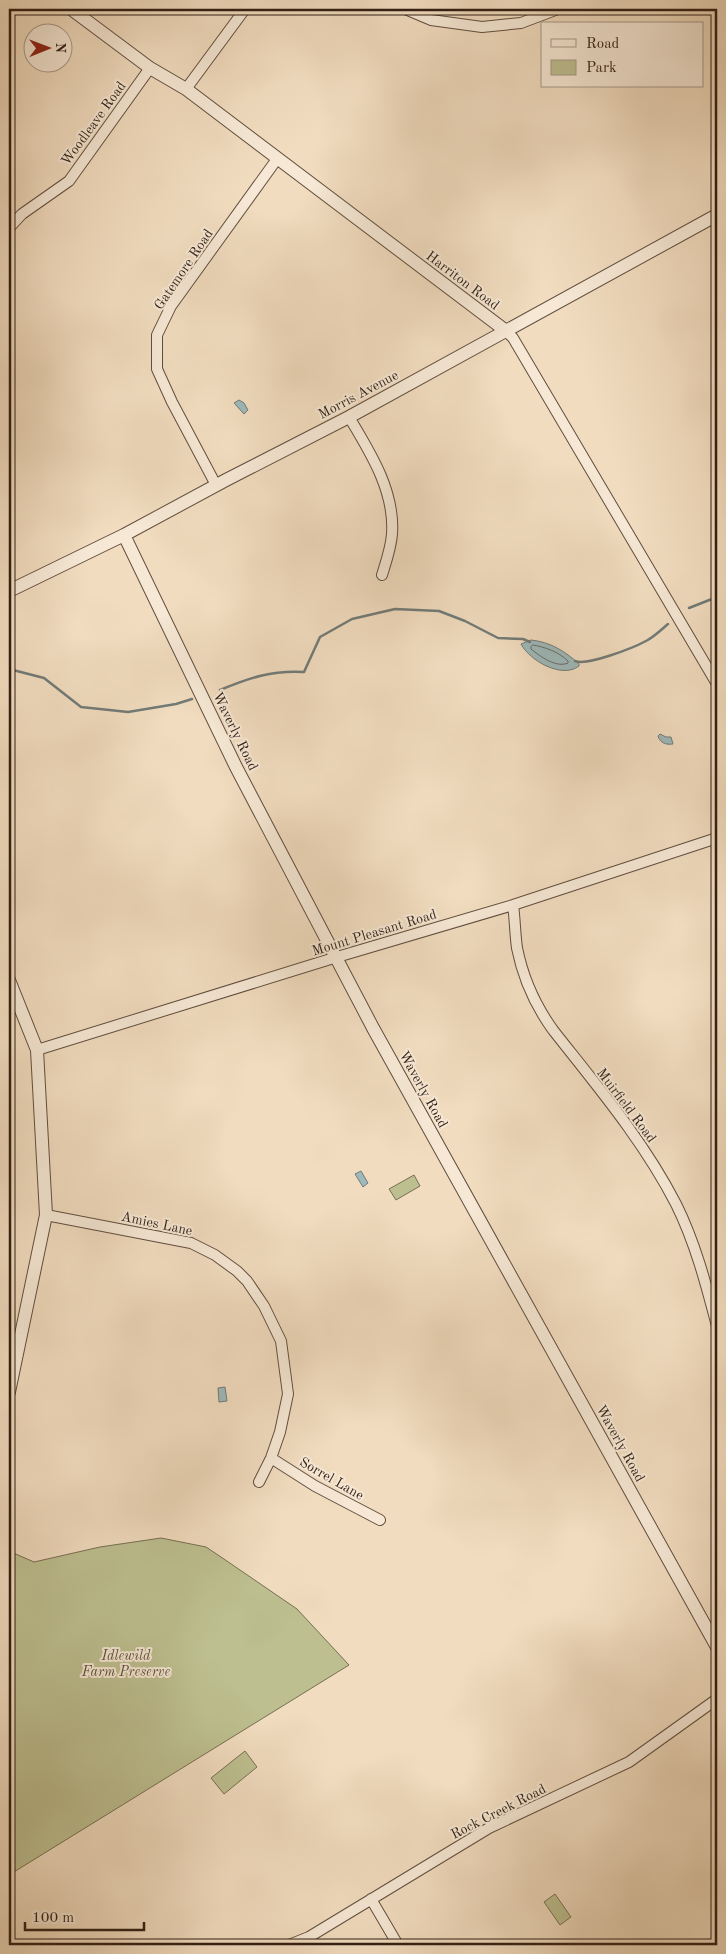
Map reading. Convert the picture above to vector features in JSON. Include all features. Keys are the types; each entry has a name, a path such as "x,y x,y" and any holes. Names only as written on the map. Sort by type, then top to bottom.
{"street":[{"name":"Harriton Road","path":"71,9 150,68 186,89 513,338 717,684"},
{"path":"186,89 245,9"},
{"path":"405,9 431,20 482,27 521,23 558,9"},
{"name":"Woodleave Road","path":"9,228 22,214 69,181 150,68"},
{"name":"Gatemore Road","path":"216,485 172,402 157,369 157,335 171,306 277,159"},
{"name":"Morris Avenue","path":"9,591 124,535 349,416 717,216"},
{"path":"349,416 379,470 387,493 392,533 382,575"},
{"name":"Waverly Road","path":"124,535 233,760 373,1028 717,1647"},
{"name":"Mount Pleasant Road","path":"37,1050 337,957 513,905 717,838"},
{"name":"Muirfield Road","path":"513,905 517,947 525,979 534,999 553,1030 639,1142 662,1179 677,1206 696,1251 717,1326"},
{"path":"9,980 37,1050 46,1214 9,1392"},
{"name":"Amies Lane","path":"46,1214 191,1243 215,1255 247,1281 264,1306 281,1341 288,1394 280,1432 260,1482"},
{"name":"Sorrel Lane","path":"271,1458 315,1486 380,1520"},
{"name":"Rock Creek Road","path":"289,1945 309,1937 489,1828 629,1762 717,1699"},
{"path":"372,1898 398,1945"}],"green space":[{"path":"414,1175 420,1186 396,1200 389,1189"},
{"name":"Idlewild Farm Preserve","path":"161,1538 206,1547 221,1557 297,1609 349,1665 9,1875 9,1551 34,1562 100,1547"},
{"path":"245,1751 257,1767 224,1794 211,1778"},
{"path":"555,1894 571,1917 560,1925 544,1902"}],"water":[{"path":"239,400 244,403 248,410 244,414 234,403"},
{"path":"531,640 545,643 563,651 574,659 579,666 564,670 539,662 521,644"},
{"path":"660,734 671,737 673,744 662,742 658,736"},
{"path":"361,1171 368,1183 363,1187 355,1174"},
{"path":"225,1387 227,1401 219,1402 218,1388"}],"waterway":[{"path":"689,608 717,597"},
{"path":"220,690 261,676 281,672 304,672 320,637 352,619 395,609 439,611 465,621 498,638 523,639 530,642"},
{"path":"575,661 599,659 631,648 649,639 668,624"},
{"path":"9,669 44,678 81,707 128,712 176,704 192,699"}]}
